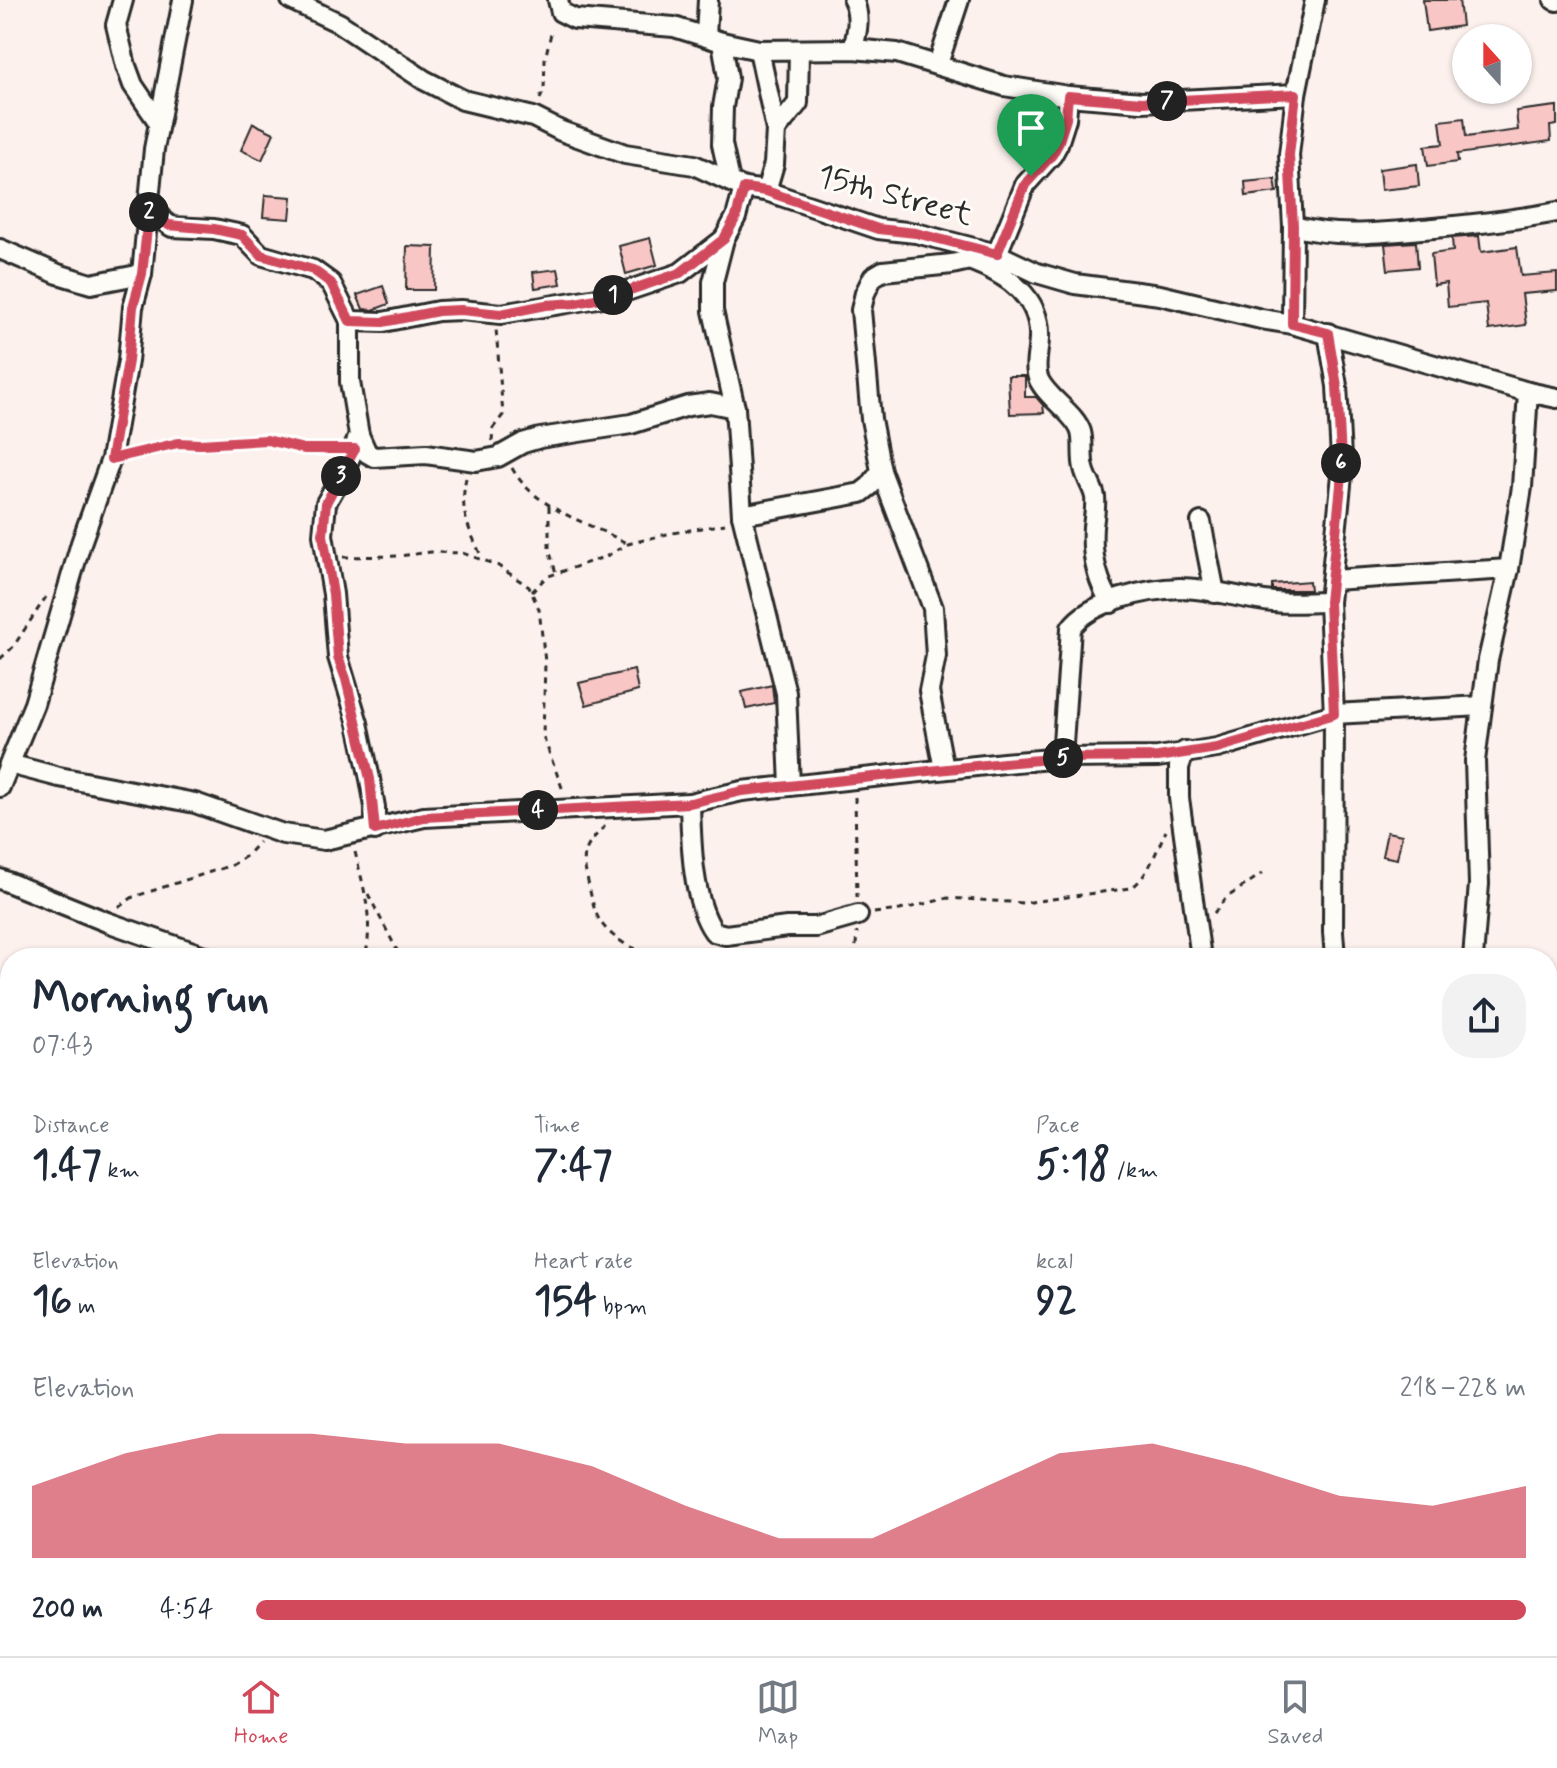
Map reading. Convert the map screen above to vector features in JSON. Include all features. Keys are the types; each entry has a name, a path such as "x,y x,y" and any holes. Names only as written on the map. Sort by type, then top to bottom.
{"street":[{"path":"123,0 116,25 126,66 133,85 159,123"},
{"path":"0,787 34,704 81,543 111,459 128,361 133,307 142,274 159,123 183,0"},
{"name":"15th Street","path":"291,0 339,23 424,80 463,100 533,117 561,131 625,154 694,165 737,185 766,191 878,229 916,233 997,254 1037,273 1075,284 1160,295 1292,324 1557,398"},
{"path":"708,0 714,39 728,78 722,144 737,185 736,217 724,239 713,282 713,311 735,408 743,518 786,693 790,786"},
{"path":"853,0 858,25 853,49"},
{"path":"938,64 959,0"},
{"path":"1292,324 1293,226 1289,155 1296,94 1315,0"},
{"path":"559,6 575,19 674,27 759,50 853,49 897,53 1004,86 1068,96 1142,102 1296,94"},
{"path":"759,50 776,130 774,164 766,191"},
{"path":"776,130 798,103 799,50"},
{"path":"944,769 929,691 936,656 933,608 881,471 871,419 861,310 873,277 883,271 972,261 997,254 1025,185 1058,144 1066,119 1068,96"},
{"path":"150,202 168,225 242,235 261,255 313,270 331,283 350,321 350,382 357,442 326,503 323,535 333,594 338,657 370,779 375,830"},
{"path":"1293,226 1332,234 1374,234 1496,222 1557,212"},
{"path":"350,321 383,322 450,310 501,314 589,301 680,273 724,239"},
{"path":"0,249 91,284 142,274"},
{"path":"972,261 1004,275 1026,295 1033,308 1040,334 1037,356 1039,381 1053,400 1077,422 1081,431 1083,464 1095,497 1093,551 1098,582 1111,603"},
{"path":"1328,333 1337,386 1342,475 1329,602 1334,714 1335,948"},
{"path":"1474,948 1479,884 1475,761 1488,660 1509,569 1522,487 1528,392"},
{"path":"357,442 374,457 426,454 482,460 540,438 631,424 688,406 710,403 735,408"},
{"path":"743,518 861,493 881,471"},
{"path":"1201,522 1215,593"},
{"path":"1332,580 1509,569"},
{"path":"1062,758 1071,628 1091,610 1146,593 1180,588 1276,602 1329,602"},
{"path":"9,764 59,777 195,803 272,830 324,840 424,817 690,803 742,791 944,769 1062,758 1158,757 1217,748 1334,714 1482,706"},
{"path":"1185,751 1179,767 1179,798 1200,948"},
{"path":"690,803 692,845 701,903 714,932 726,935 787,927 816,927 858,915"},
{"path":"0,879 181,948"}],"path":[{"path":"533,117 544,90 548,44 559,6"},
{"path":"483,559 467,527 462,505 468,468 482,460 492,446 493,428 503,415 496,341 496,326 501,314"},
{"path":"111,459 178,443 267,440 304,449 357,442"},
{"path":"507,453 518,477 549,505 628,544"},
{"path":"549,505 549,549 556,573"},
{"path":"532,592 540,582 556,573 607,556 628,544 743,518"},
{"path":"326,557 462,553 483,559 513,574 532,592 539,609 545,662 543,736 569,808"},
{"path":"0,659 13,647 50,590"},
{"path":"855,781 858,915 856,948"},
{"path":"858,915 900,910 948,898 1024,903 1131,888 1139,883 1148,868 1174,817 1179,798"},
{"path":"620,808 585,852 585,868 593,912 633,948"},
{"path":"107,922 128,899 237,862 272,830"},
{"path":"351,835 370,914 367,948"},
{"path":"1200,948 1219,905 1263,873"},
{"path":"365,889 396,948"}],"building":[{"path":"1423,0 1459,0 1462,24 1427,31"},
{"path":"1557,106 1557,125 1550,126 1551,141 1457,154 1458,162 1428,166 1425,146 1443,144 1440,121 1464,118 1466,137 1518,130 1516,111"},
{"path":"253,123 274,133 262,160 241,150"},
{"path":"1417,164 1419,186 1381,190 1379,169"},
{"path":"1275,179 1277,192 1246,196 1245,182"},
{"path":"265,195 292,197 290,219 263,217"},
{"path":"1479,236 1481,252 1517,247 1521,276 1557,273 1557,291 1522,294 1526,325 1489,330 1486,303 1448,307 1446,283 1434,285 1431,254 1453,251 1452,238"},
{"path":"650,238 657,265 626,274 619,246"},
{"path":"1416,242 1418,267 1388,270 1385,244"},
{"path":"407,246 435,247 434,290 406,290"},
{"path":"558,269 561,284 535,288 533,272"},
{"path":"383,286 389,304 373,310 363,309 357,295"},
{"path":"1008,376 1025,376 1025,397 1036,397 1043,405 1044,413 1010,414"},
{"path":"1309,581 1310,590 1272,590 1272,584"},
{"path":"634,670 638,691 586,705 579,683"},
{"path":"772,685 774,703 746,709 742,692"},
{"path":"1387,832 1402,835 1397,859 1382,856"}],"route":[{"path":"1296,94 1289,155 1293,226 1292,324 1328,333 1337,386 1342,475 1329,602 1334,714 1217,748 1158,757 1062,758 1004,763 742,791 690,803 424,817 375,830 370,779 358,723 338,657 333,594 323,535 326,503 355,449 304,449 267,440 178,443 111,459 128,361 133,307 142,274 150,202 163,221 172,227 214,229 242,235 261,255 313,270 331,283 350,321 383,322 438,311 501,314 576,303 615,295 680,273 724,239 736,217 744,188 766,191 878,229 916,233 997,254 1031,176 1052,155 1058,144 1066,119 1068,96 1142,102 1296,94"}]}
